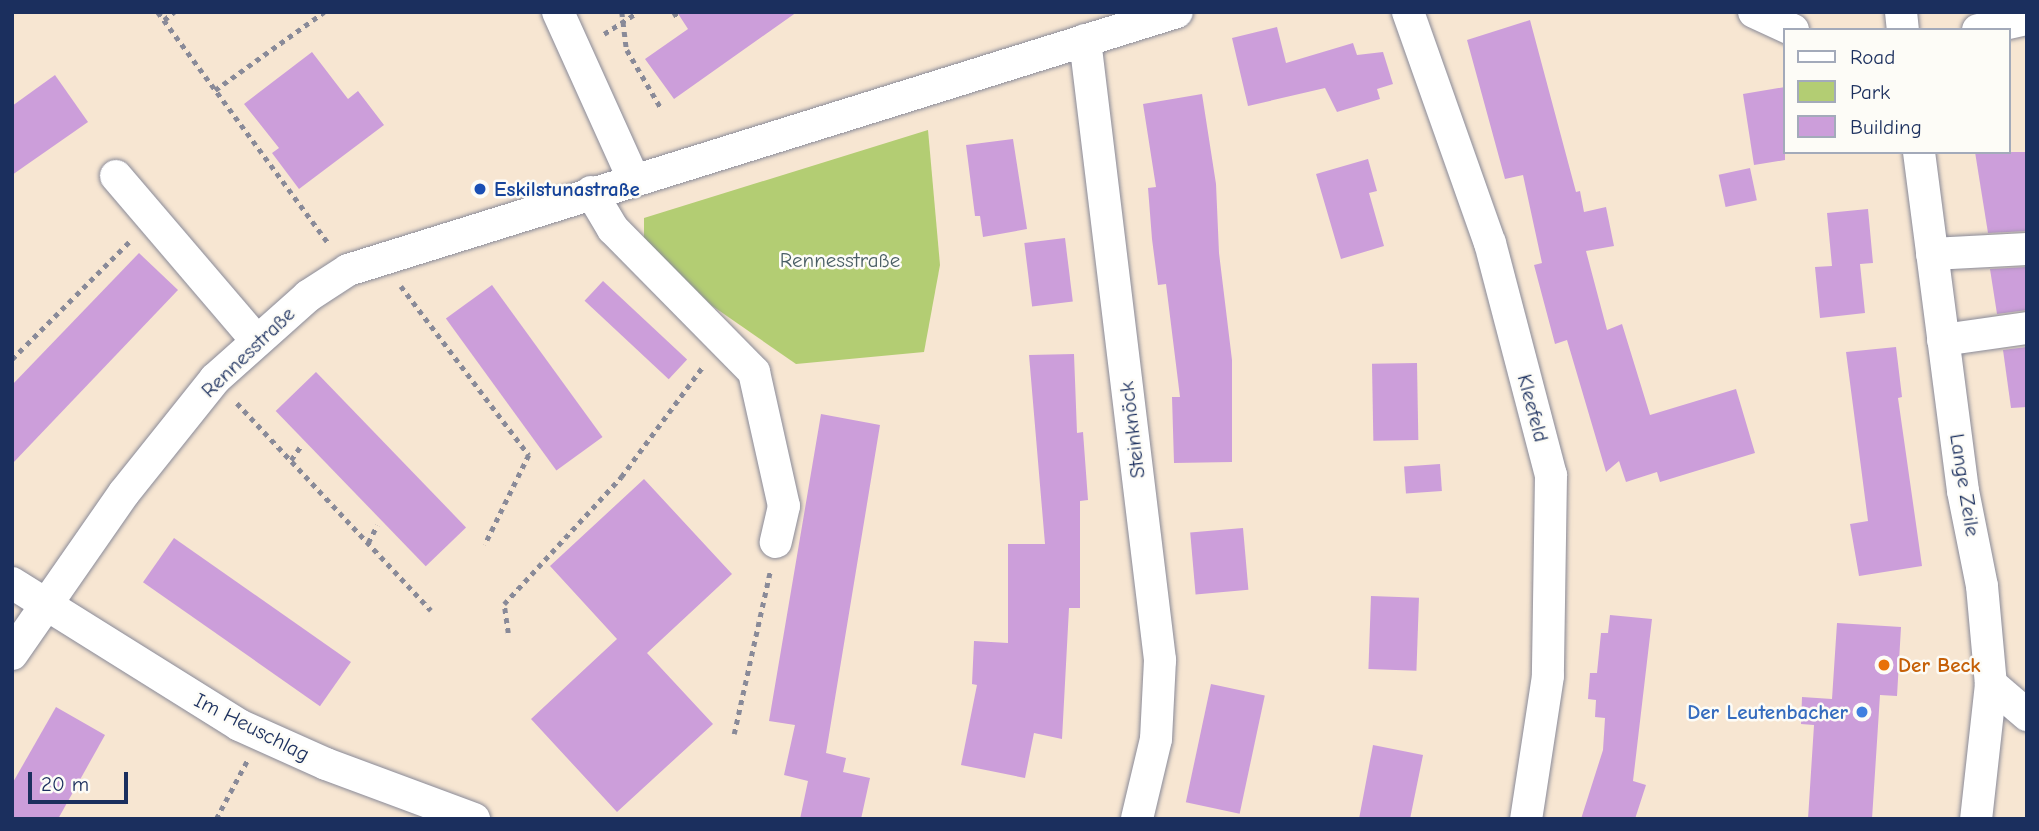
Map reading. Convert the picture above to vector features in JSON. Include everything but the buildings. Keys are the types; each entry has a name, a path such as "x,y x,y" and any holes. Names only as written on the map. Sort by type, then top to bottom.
{"street":[{"path":"558,12 634,180"},
{"name":"Rennesstraße","path":"12,654 124,493 215,379 308,296 348,270 379,257 1177,12"},
{"name":"Kleefeld","path":"1408,12 1490,243 1551,475 1548,676 1526,819"},
{"path":"1754,12 1789,28"},
{"path":"1987,28 2027,19"},
{"name":"Steinknöck","path":"1085,40 1160,660 1156,739 1137,819"},
{"name":"Lange Zeile","path":"1919,154 1963,491 1982,586 1992,684 1976,819"},
{"path":"116,176 256,340"},
{"path":"591,192 613,229 754,372 784,506 776,542"},
{"path":"1931,244 2017,239"},
{"path":"1944,348 2027,328"},
{"path":"1944,348 2027,346"},
{"path":"12,583 44,607"},
{"name":"Im Heuschlag","path":"44,607 260,736 474,819"},
{"path":"1992,684 2027,715"}],"path":[{"path":"158,12 348,270"},
{"path":"164,20 174,12"},
{"path":"215,90 324,12"},
{"path":"622,12 626,21 627,50 662,108"},
{"path":"576,51 638,12"},
{"path":"12,359 152,220"},
{"path":"379,257 529,455 485,545"},
{"path":"508,633 505,604 621,477 723,339"},
{"path":"215,379 431,610"},
{"path":"291,460 300,447"},
{"path":"369,543 377,525"},
{"path":"733,734 776,542"},
{"path":"216,819 260,736"}],"green space":[{"name":"Rennesstraße","path":"928,130 940,265 924,352 796,364 711,305 644,238 644,218"}],"place":[{"name":"Eskilstunastraße","path":"480,189"},
{"name":"Der Beck","path":"1884,665"},
{"name":"Der Leutenbacher","path":"1862,712"}]}
